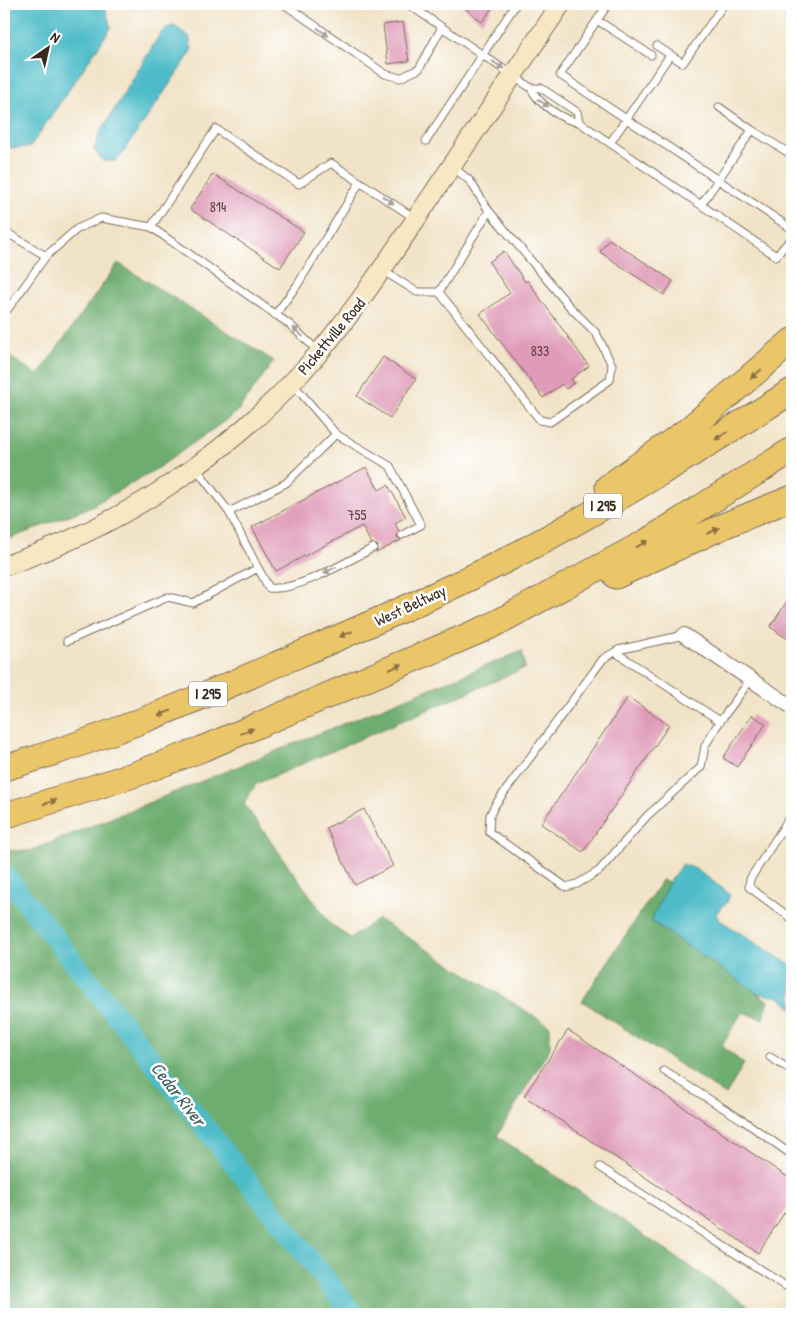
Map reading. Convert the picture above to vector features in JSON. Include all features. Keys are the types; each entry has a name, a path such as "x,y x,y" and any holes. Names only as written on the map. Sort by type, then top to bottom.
{"highway":[{"path":"407,608 472,565 535,532 607,488 688,430 792,342"},
{"name":"West Beltway","path":"4,768 166,713 407,608 508,559 589,515 673,466 792,391"},
{"path":"491,626 646,542 792,450"},
{"path":"4,816 136,774 202,749 491,626 561,601 728,524 792,498"}],"street":[{"name":"Pickettville Road","path":"4,566 67,542 123,514 195,467 250,422 292,383 365,295 561,4"},
{"path":"684,634 792,707"}],"lane":[{"path":"284,4 385,74 400,78 419,69 442,27"},
{"path":"408,4 531,88 541,88 577,112 579,122"},
{"path":"426,141 516,4"},
{"path":"608,4 560,75 792,229"},
{"path":"657,46 683,64 724,4"},
{"path":"597,20 651,55"},
{"path":"610,143 670,55"},
{"path":"531,88 535,98 570,122 579,122 776,256 792,238"},
{"path":"719,107 792,154"},
{"path":"151,227 216,129 300,184 331,163 416,219"},
{"path":"701,205 752,130"},
{"path":"439,292 540,420 550,422 610,380 612,364 596,333 570,307 489,211 470,181 452,166"},
{"path":"275,315 298,284 360,182"},
{"path":"439,292 489,211"},
{"path":"4,307 8,309 46,256 77,229 101,218 151,227 275,315 319,352"},
{"path":"4,231 46,256"},
{"path":"382,270 417,292 439,292"},
{"path":"292,383 336,434 390,466 421,525 402,535"},
{"path":"229,512 286,483 336,434"},
{"path":"195,467 229,512 269,588 280,590 323,574 373,548"},
{"path":"67,641 168,597 193,603 258,568"},
{"path":"684,634 615,652 602,659 495,805 488,823 488,832 566,887 577,884 599,871 647,816 701,767 705,746 720,721 751,679"},
{"path":"615,652 720,721"},
{"path":"792,814 750,879 749,888 792,919"},
{"path":"770,1057 792,1071"},
{"path":"664,1070 744,1120 792,1155"},
{"path":"600,1167 792,1290"}],"green space":[{"path":"118,263 274,361 236,413 158,468 90,507 4,541 4,353 38,375"},
{"path":"522,651 525,668 256,784 244,804 332,926 351,938 378,919 550,1026 550,1048 497,1136 760,1314 4,1314 4,850 30,851"},
{"path":"662,880 669,882 652,922 769,1001 763,1019 742,1012 722,1046 744,1064 726,1095 582,1001"}],"water":[{"path":"4,4 102,4 105,6 111,28 30,147 4,148"},
{"path":"174,26 189,36 192,51 121,156 116,161 103,161 94,150 100,133 160,34 166,28"},
{"path":"682,864 696,869 730,894 727,903 716,914 718,919 792,966 792,1008 779,997 757,993 651,921 669,882"}],"building":[{"path":"460,4 495,4 482,22"},
{"path":"403,22 409,61 388,64 383,25"},
{"path":"213,174 304,232 280,268 190,209"},
{"path":"609,239 673,281 664,295 600,252"},
{"path":"504,251 525,282 527,280 589,366 571,379 574,383 566,389 562,384 543,398 480,314 510,293 489,262"},
{"path":"383,357 416,379 390,418 357,396"},
{"path":"366,467 379,490 388,485 406,517 395,523 399,531 397,537 401,540 376,553 378,546 371,543 362,526 276,571 252,527"},
{"path":"792,594 792,642 770,627"},
{"path":"628,697 669,725 583,852 541,824"},
{"path":"752,715 766,724 737,767 723,758"},
{"path":"364,809 393,866 355,885 326,828"},
{"path":"568,1030 792,1180 792,1201 758,1253 524,1096"}],"waterway":[{"name":"Cedar River","path":"4,874 353,1314"}]}
